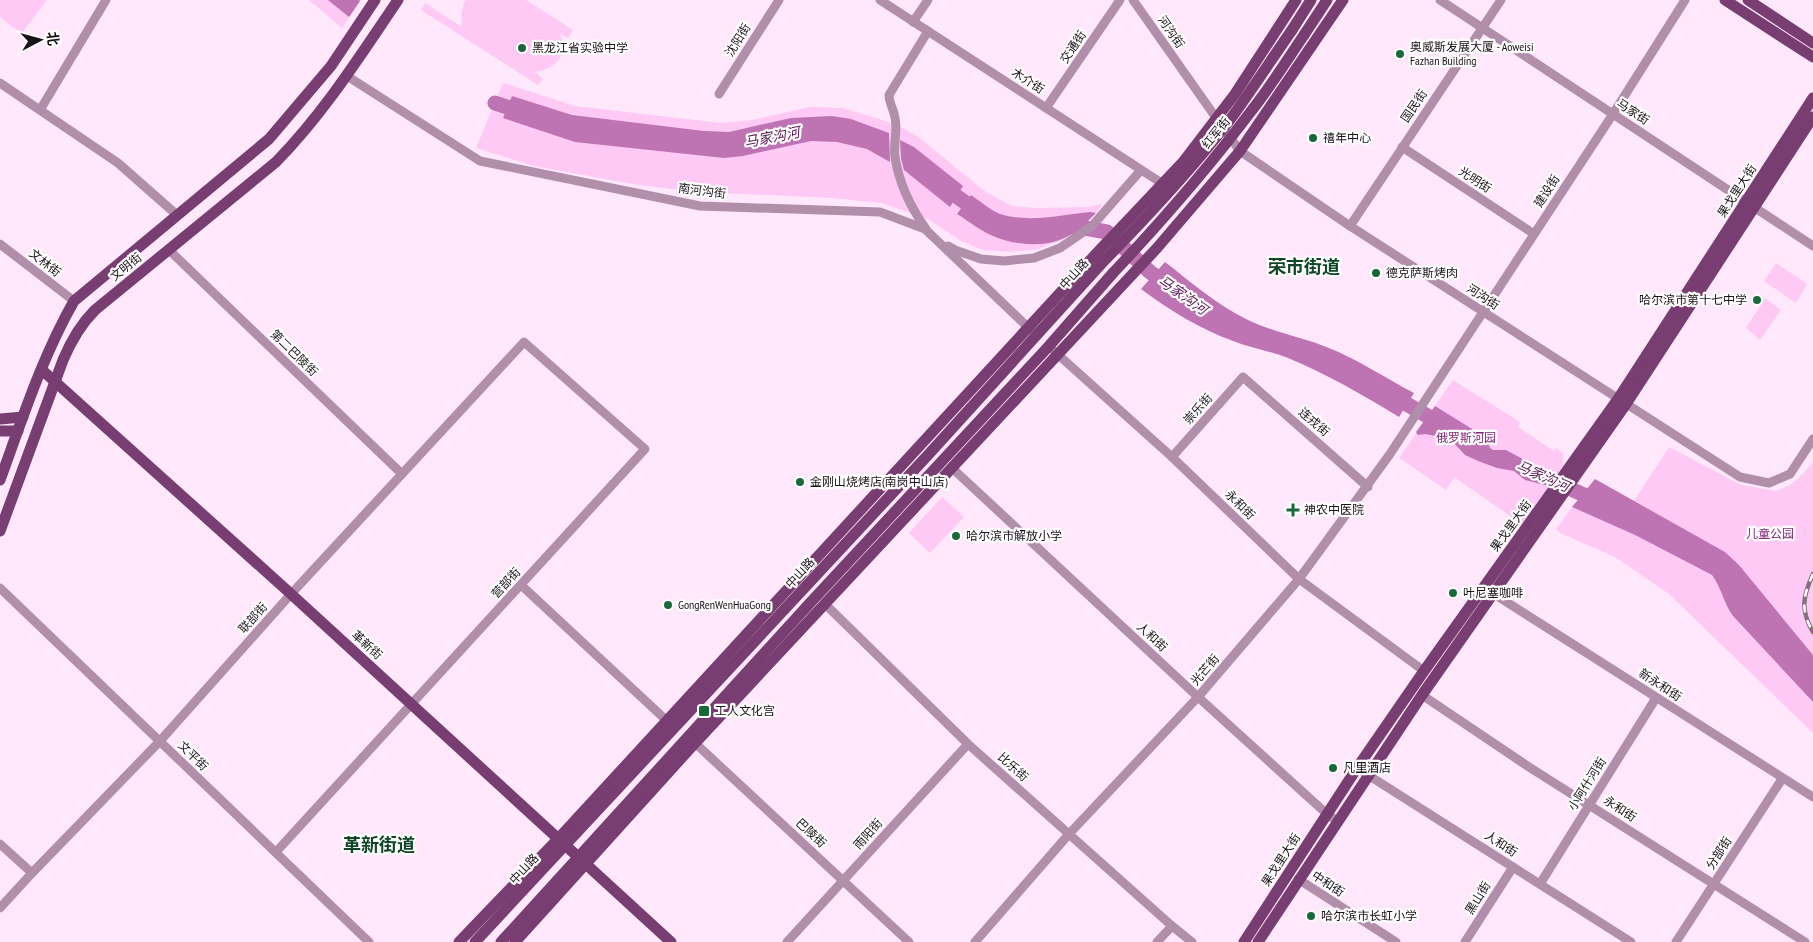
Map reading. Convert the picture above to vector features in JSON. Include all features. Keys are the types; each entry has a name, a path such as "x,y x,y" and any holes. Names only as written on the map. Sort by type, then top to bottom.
{"main road":[{"name":"文明街","path":"0,480 58,330 74,302 269,139 331,66 375,0"},
{"name":"红军街","path":"1131,225 1183,162 1235,94 1296,0"},
{"name":"红军街","path":"1098,259 1215,138 1249,93 1311,0"},
{"name":"红军街","path":"1049,346 1146,238 1252,111 1327,0"},
{"path":"1725,0 1813,57"},
{"path":"1748,0 1813,43"},
{"path":"1317,15 1342,2"},
{"path":"501,942 696,743 1157,248 1240,151 1342,2"},
{"name":"文明街","path":"0,531 55,382 74,335 83,322 95,310 276,162 296,141 347,76 394,4"},
{"name":"果戈里大街","path":"1244,942 1357,768 1424,671 1534,528 1622,402 1750,205 1813,98"},
{"name":"果戈里大街","path":"1750,205 1813,117"},
{"path":"1146,238 1188,210"},
{"name":"中山路","path":"475,942 562,841 752,645 1098,259"},
{"path":"459,942 562,841 666,720 1033,332"},
{"path":"515,942 582,860 1049,346"},
{"name":"革新街","path":"42,370 291,594 671,942"},
{"path":"0,419 23,417"},
{"path":"0,432 18,431"},
{"name":"果戈里大街","path":"1258,942 1422,695 1494,594 1534,528"}],"street":[{"path":"40,110 106,0"},
{"name":"沈阳街","path":"719,94 779,0"},
{"name":"木介街","path":"880,0 1163,184"},
{"path":"913,22 928,0"},
{"name":"交通街","path":"1046,108 1120,0"},
{"name":"河沟街","path":"1133,0 1240,151 1350,226 1622,402 1740,477 1768,483 1790,474 1813,439"},
{"name":"马家街","path":"1440,0 1813,246"},
{"name":"国民街","path":"1350,226 1500,0"},
{"name":"建设街","path":"1430,394 1685,0"},
{"path":"928,32 889,95 889,102 895,117 895,156 907,197 925,229 954,250 982,259 1004,261 1034,258 1060,248 1092,226 1141,170"},
{"name":"南河沟街","path":"347,76 480,161 700,206 880,212 925,229 1033,332"},
{"path":"0,83 118,163 177,215"},
{"name":"光明街","path":"1402,147 1534,234"},
{"name":"文林街","path":"0,244 74,302"},
{"name":"第二巴陵街","path":"168,250 402,474"},
{"name":"联部街","path":"0,908 160,741 291,594 524,342"},
{"name":"营部街","path":"276,852 645,449 524,342"},
{"name":"永和街","path":"1049,346 1172,457 1299,580 1424,671"},
{"name":"崇乐街","path":"1172,457 1244,377"},
{"name":"连戎街","path":"1244,377 1368,487"},
{"name":"光芒街","path":"975,942 1069,834 1198,697 1299,580 1368,487 1430,394"},
{"name":"人和街","path":"952,468 1198,697 1337,821"},
{"path":"521,584 666,720"},
{"name":"文平街","path":"0,588 369,942"},
{"name":"新永和街","path":"1494,594 1813,797"},
{"name":"比乐街","path":"825,604 968,744 1192,942"},
{"name":"永和街","path":"1422,695 1529,767 1805,942"},
{"name":"小阿什河街","path":"1540,884 1656,698"},
{"name":"巴陵街","path":"696,743 909,942"},
{"name":"雨阳街","path":"787,942 968,744"},
{"name":"人和街","path":"1357,768 1631,942"},
{"name":"分部街","path":"1676,942 1782,779"},
{"path":"0,844 32,873"},
{"name":"黑山街","path":"1465,942 1513,867"},
{"name":"中和街","path":"1298,880 1396,942"},
{"path":"1157,942 1172,926"}],"green space":[{"path":"0,0 47,0 21,34 0,17"},
{"path":"309,0 361,0 342,28"},
{"name":"黑龙江省实验中学","path":"466,0 526,0 573,30 568,38 560,34 563,48 559,60 549,68 535,72 543,79 538,85 421,10 425,3 462,27 462,10"},
{"path":"503,83 575,106 721,123 752,120 810,107 843,108 895,124 917,136 986,192 1012,206 1034,208 1088,207 1102,204 1096,213 1075,232 1062,240 1038,249 1010,252 983,250 961,241 928,219 881,203 831,198 700,192 638,185 534,166 476,148"},
{"path":"1776,263 1807,284 1796,303 1764,281"},
{"path":"1765,298 1781,310 1760,340 1746,328"},
{"name":"俄罗斯河园","path":"1453,380 1520,422 1518,427 1554,451 1556,448 1563,453 1563,465 1523,525 1454,477 1446,490 1399,458"},
{"name":"儿童公园","path":"1669,447 1741,485 1776,491 1788,486 1799,478 1813,462 1813,655 1739,565 1725,552 1634,501"},
{"path":"942,497 964,517 930,553 909,533"},
{"path":"1572,507 1635,535 1712,575 1733,616 1813,702 1813,733 1669,594 1615,557 1560,533 1556,529"}],"water":[{"path":"328,0 359,0 360,1 349,17"},
{"path":"512,96 572,115 704,131 729,132 791,118 832,116 851,119 889,133 890,162 867,149 837,142 811,141 743,156 724,158 575,142 503,118"},
{"path":"900,140 914,147 963,186 950,207 904,170"},
{"path":"971,195 996,212 1011,217 1034,218 1096,213 1076,231 1055,242 1021,244 992,236 957,214"},
{"path":"1165,262 1204,293 1246,319 1340,353 1414,393 1399,417 1345,385 1302,364 1233,341 1197,325 1174,312 1141,289"},
{"path":"1435,406 1485,437 1490,448 1493,450 1506,450 1556,477 1549,486 1525,480 1514,471 1497,468 1465,455 1453,442 1446,438 1425,434 1418,435 1416,432"},
{"path":"1595,479 1725,552 1739,565 1813,655 1813,702 1733,616 1712,575 1635,535 1572,507"}],"waterway":[{"name":"马家沟河","path":"495,103 527,114"},
{"name":"马家沟河","path":"941,185 981,214"},
{"name":"马家沟河","path":"1074,227 1107,232 1150,272 1171,287"},
{"name":"马家沟河","path":"1389,394 1445,426"},
{"name":"马家沟河","path":"1555,482 1600,502"}],"railway":[{"path":"1813,574 1804,603 1806,617 1813,632"}],"place":[{"name":"黑龙江省实验中学","path":"522,48"},
{"name":"奥威斯发展大厦 - Aoweisi Fazhan Building","path":"1400,54"},
{"name":"禧年中心","path":"1313,138"},
{"name":"德克萨斯烤肉","path":"1376,273"},
{"name":"哈尔滨市第十七中学","path":"1757,300"},
{"name":"金刚山烧烤店(南岗中山店)","path":"800,482"},
{"name":"神农中医院","path":"1293,510"},
{"name":"哈尔滨市解放小学","path":"956,536"},
{"name":"叶尼塞咖啡","path":"1453,593"},
{"name":"GongRenWenHuaGong","path":"668,605"},
{"name":"工人文化宫","path":"704,711"},
{"name":"凡里酒店","path":"1333,768"},
{"name":"哈尔滨市长虹小学","path":"1311,916"}],"district":[{"name":"荣市街道","path":"1304,267"},
{"name":"革新街道","path":"379,845"}]}
